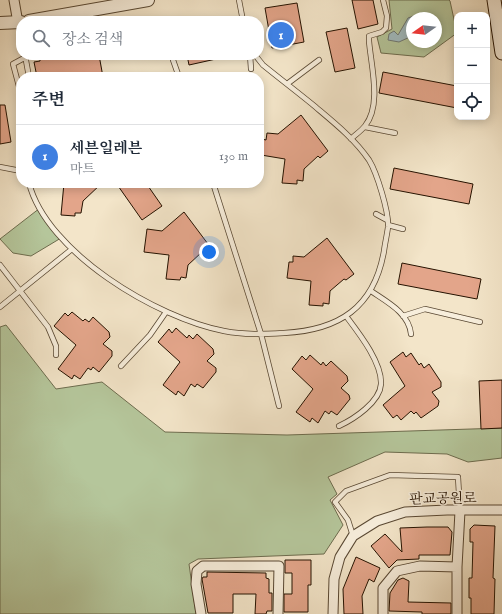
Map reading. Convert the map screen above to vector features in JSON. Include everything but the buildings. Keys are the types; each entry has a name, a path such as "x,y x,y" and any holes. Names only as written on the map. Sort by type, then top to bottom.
{"main road":[{"path":"494,0 502,53"}],"street":[{"path":"14,0 19,16"},
{"path":"67,16 148,0"},
{"path":"0,23 16,24"},
{"name":"판교공원로","path":"333,614 334,579 340,557 353,536 377,521 404,512 502,510"},
{"path":"457,614 457,567 460,511"},
{"path":"201,614 196,584 197,572 203,566 279,566 278,614"},
{"path":"383,614 383,588 397,571 420,566 457,567"}],"lane":[{"path":"239,0 242,16"},
{"path":"351,139 365,127 374,108 374,91 368,41 369,36 382,32 386,28 387,16 383,0"},
{"path":"16,75 13,64 20,60"},
{"path":"27,60 28,72"},
{"path":"174,60 178,72"},
{"path":"250,60 251,69"},
{"path":"31,188 33,195 45,219 72,249 100,272 137,297 166,312 222,331 247,334 310,330 335,322 346,316 362,303 371,291 377,278 382,259 388,226 376,175 369,161 351,139 333,122 258,60"},
{"path":"287,84 319,60"},
{"path":"365,127 395,133"},
{"path":"0,167 16,170"},
{"path":"215,188 261,334 279,406"},
{"path":"376,214 387,220"},
{"path":"388,226 403,229"},
{"path":"0,307 72,249"},
{"path":"0,265 48,327 56,346 56,355"},
{"path":"371,291 388,302 404,316 410,326 411,334"},
{"path":"404,316 425,309 480,322"},
{"path":"121,366 150,335 166,312"},
{"path":"339,426 352,420 366,407 378,393 381,384 376,364 355,328 346,316"},
{"path":"353,536 348,520 335,502 346,491 390,475 458,477 460,511"}],"green space":[{"path":"389,0 450,1 454,19 454,35 442,44 442,12 406,12 406,48 436,48 424,57 381,53 377,37 392,29"},
{"path":"40,208 61,238 31,256 13,253 0,239"},
{"path":"6,325 56,389 102,382 165,432 287,435 502,428 502,458 468,462 447,454 385,452 328,477 337,494 330,500 343,525 324,554 198,559 189,564 196,614 0,614 0,327"}],"water":[{"path":"406,21 406,39 399,42 388,40 389,34 394,31 398,35"}],"place":[{"name":"세븐일레븐","path":"281,35"}]}
